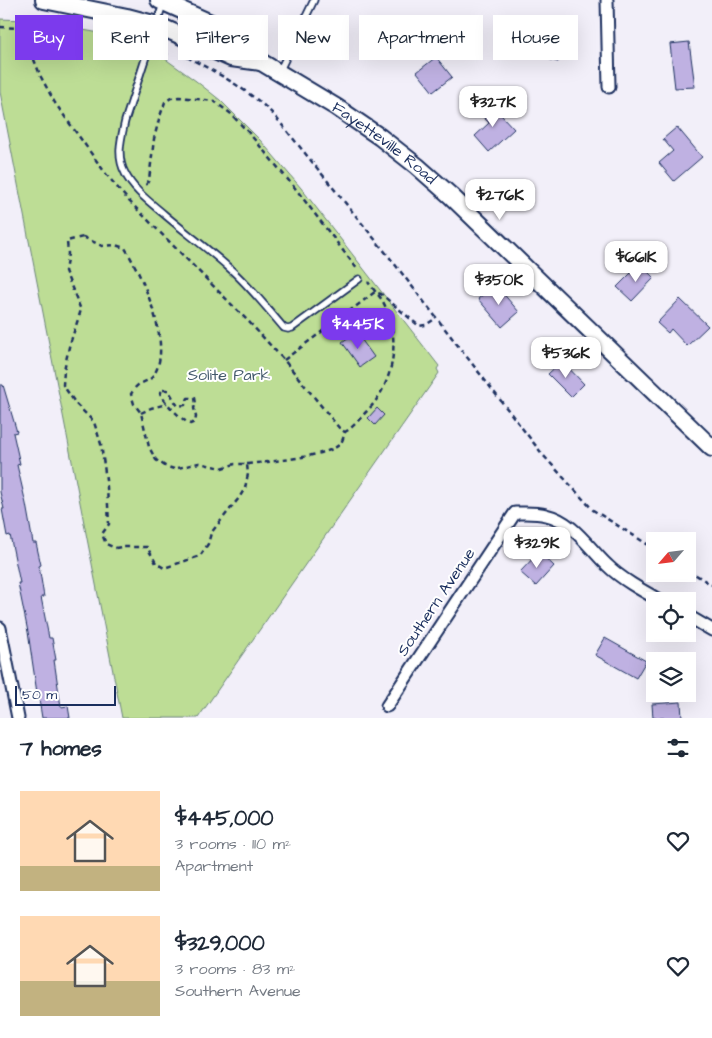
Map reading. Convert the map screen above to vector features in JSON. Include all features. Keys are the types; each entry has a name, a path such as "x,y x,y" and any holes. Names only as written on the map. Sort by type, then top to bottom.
{"main road":[{"name":"Fayetteville Road","path":"44,0 117,15"},
{"name":"Fayetteville Road","path":"163,1 242,37 261,62"},
{"name":"Fayetteville Road","path":"168,30 231,58 261,62 336,107 417,166 451,196 712,448"}],"street":[{"path":"607,0 609,87"},
{"name":"Southern Avenue","path":"387,706 515,513 546,515 558,519 586,541 608,566 646,592"},
{"path":"696,621 712,630"},
{"path":"0,628 18,718"}],"lane":[{"path":"279,72 314,0"},
{"path":"160,15 163,1"},
{"path":"145,60 125,121 120,149 124,172 139,192 228,266 284,328 292,328 361,278"}],"path":[{"path":"193,60 214,70 244,90 274,115 390,258 543,455 593,510 646,543"},
{"path":"139,192 149,180 156,132 165,102 171,98 179,97 214,101 230,113 249,133 295,188 361,278"},
{"path":"247,464 246,488 211,533 208,544 200,556 164,568 156,563 147,547 115,548 106,544 102,534 109,524 109,510 101,444 94,422 76,404 63,385 65,362 81,310 65,271 68,254 67,241 83,237 102,246 115,245 125,248 136,265 153,309 160,339 160,354 157,370 152,378 138,385 131,394 134,404 141,413 149,447 156,460 174,469 200,463 222,468 235,464 277,461 333,449 342,442 345,432 374,404 384,390 391,371 394,354 389,318 382,300 367,281"},
{"path":"375,292 381,294 419,326 436,318"},
{"path":"284,360 375,292"},
{"path":"163,390 168,390 178,406 185,405 188,398 195,398 195,422 190,424 186,422 167,403 160,393 163,390"},
{"path":"141,413 152,408 164,406 167,403"},
{"path":"696,575 712,586"}],"green space":[{"name":"Solite Park","path":"0,19 15,20 15,60 83,60 83,30 93,32 93,60 167,60 220,100 260,140 301,188 439,366 437,369 439,373 198,718 122,718 0,92"}],"building":[{"path":"689,42 695,87 675,88 670,44"},
{"path":"432,60 438,60 452,77 433,92 417,72"},
{"path":"490,103 514,129 489,152 475,136 489,123 479,113"},
{"path":"677,127 702,157 674,181 659,163 673,151 663,139"},
{"path":"640,264 654,278 632,301 617,287"},
{"path":"495,284 519,312 502,327 478,299"},
{"path":"680,299 708,326 687,346 671,329 668,333 657,323"},
{"path":"356,332 374,357 360,367 342,342"},
{"path":"562,361 584,384 571,397 548,374"},
{"path":"0,385 3,385 17,432 13,433 20,464 17,465 33,543 36,543 41,565 39,566 44,597 41,597 49,638 52,638 56,660 54,660 61,707 68,706 70,718 42,718 18,583 20,583 10,535 7,536 2,509 4,509 0,492"},
{"path":"377,408 384,415 375,425 368,418"},
{"path":"539,552 554,566 536,586 520,572"},
{"path":"605,638 646,661 636,678 595,655"},
{"path":"681,702 682,718 653,718 652,704"}]}
